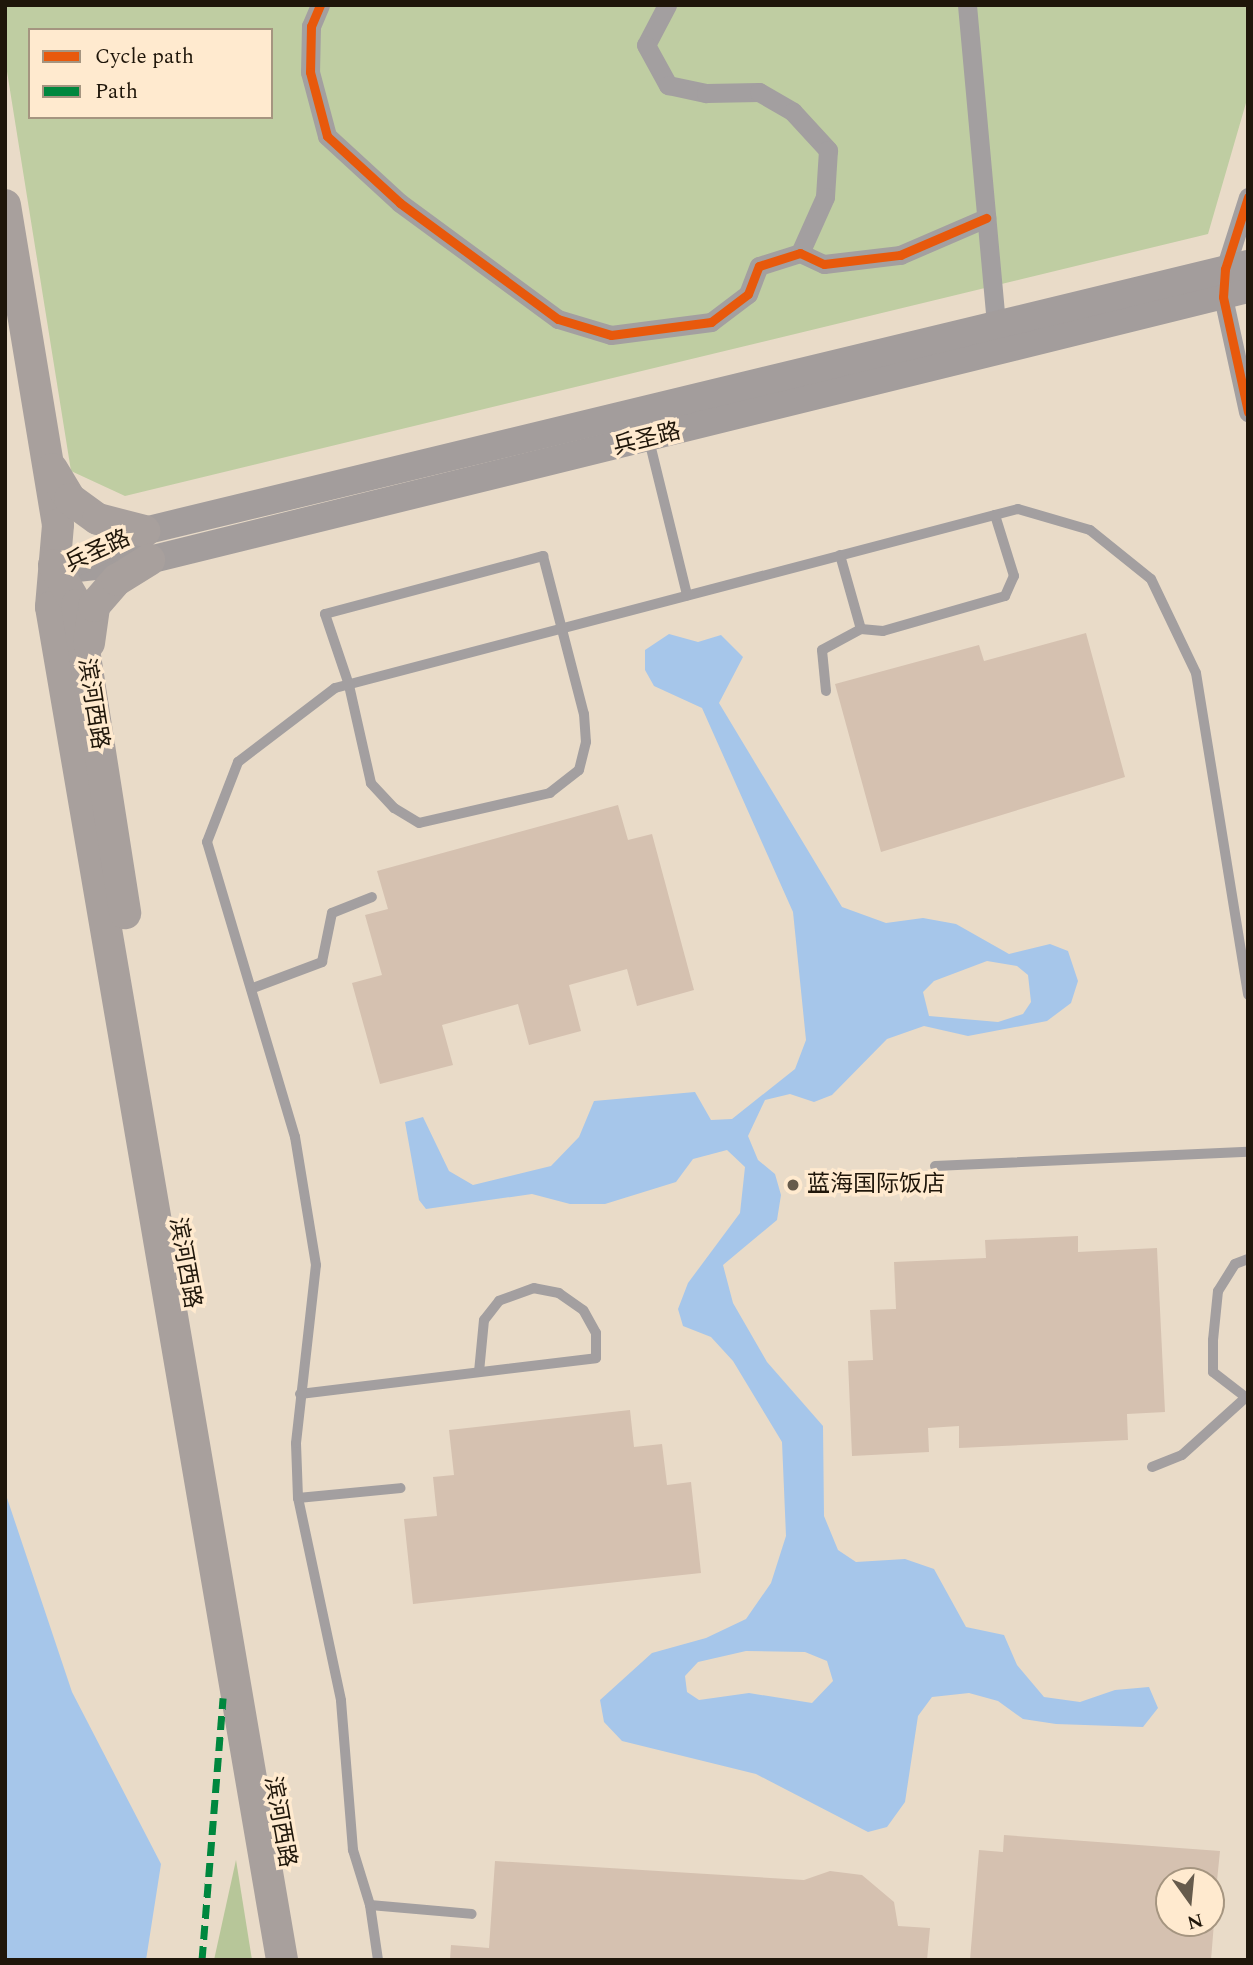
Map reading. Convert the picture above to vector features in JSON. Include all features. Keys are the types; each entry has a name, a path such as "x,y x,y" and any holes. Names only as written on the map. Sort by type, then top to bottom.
{"main road":[{"name":"滨河西路","path":"5,205 58,525 57,571 51,607 282,1960"},
{"name":"兵圣路","path":"57,571 147,545 996,326 1236,267"},
{"name":"兵圣路","path":"147,545 649,440 1235,293"},
{"name":"滨河西路","path":"5,320 41,533 57,571 77,605 302,1960"},
{"path":"47,462 70,499 98,519 147,545 94,606 86,665"}],"street":[{"path":"320,5 311,26 310,72 327,136 400,203 558,319 611,335 711,322 748,294 759,266 800,253 824,264 861,263 900,255 986,218"},
{"path":"667,5 646,44 668,85 706,93 759,92 793,112 828,150 825,197 800,253"},
{"path":"967,5 996,326"},
{"path":"1248,197 1236,267 1235,293 1248,412"}],"lane":[{"path":"649,440 687,595"},
{"path":"378,1960 370,1905 353,1850 341,1700 298,1498 300,1394 316,1265 295,1137 208,842 238,762 335,688 1018,509 1090,530 1152,579 1196,673 1248,995"},
{"path":"826,691 822,650 861,629 883,631 1005,596 1014,576 995,515"},
{"path":"840,555 861,629"},
{"path":"543,556 564,627 584,714 586,742 579,770 550,793 484,811 419,823 394,808 371,783 349,685 326,614 543,556"},
{"path":"253,988 321,962 332,913 372,897"},
{"path":"934,1166 1248,1152"},
{"path":"1152,1468 1182,1455 1246,1399 1213,1372 1213,1340 1218,1290 1235,1264 1248,1259"},
{"path":"300,1394 596,1358 596,1333 583,1310 559,1293 534,1288 499,1301 484,1320 480,1372"},
{"path":"298,1498 401,1489"},
{"path":"370,1905 472,1914"}],"green space":[{"path":"5,5 1248,5 1248,96 1208,234 125,496 71,471 5,59"},
{"path":"236,1860 252,1960 214,1960"}],"water":[{"path":"669,634 698,642 721,635 743,657 719,703 842,907 886,923 923,918 956,924 1009,954 1050,944 1068,951 1078,981 1071,1003 1047,1021 968,1036 924,1026 887,1039 832,1095 814,1102 790,1094 765,1100 748,1136 758,1160 775,1174 781,1195 777,1220 723,1265 733,1303 767,1362 823,1426 824,1516 838,1550 856,1562 905,1559 934,1569 966,1627 1004,1635 1017,1665 1044,1697 1080,1702 1115,1690 1149,1687 1158,1708 1143,1727 1056,1724 1023,1719 998,1701 969,1693 932,1697 918,1716 905,1802 887,1827 868,1832 756,1774 622,1741 604,1722 600,1700 652,1653 706,1638 746,1619 771,1583 786,1536 782,1442 733,1361 711,1337 683,1326 678,1309 688,1283 740,1213 745,1167 727,1150 693,1159 676,1182 605,1204 570,1204 532,1194 426,1209 419,1200 405,1122 423,1117 449,1171 473,1185 551,1166 579,1137 594,1101 695,1092 711,1120 732,1119 795,1069 806,1040 793,912 702,708 654,686 645,670 645,650","holes":["987,961 1017,966 1028,975 1031,1002 1023,1014 998,1022 929,1016 923,992 934,981","746,1651 805,1652 827,1661 833,1681 812,1703 749,1693 699,1700 687,1692 685,1676 698,1662"]},
{"path":"5,1492 72,1692 161,1864 146,1960 5,1960"}],"building":[{"path":"1086,633 1125,777 881,852 835,684 979,645 984,661"},
{"path":"618,805 628,840 652,834 694,990 637,1006 627,969 569,985 581,1031 529,1045 518,1004 442,1025 453,1065 380,1084 352,983 382,975 365,915 388,909 377,871"},
{"path":"1078,1236 1078,1252 1157,1248 1165,1412 1127,1414 1128,1440 959,1448 959,1426 928,1428 929,1452 852,1456 848,1361 873,1360 870,1310 896,1309 894,1262 986,1258 985,1240"},
{"path":"630,1410 634,1447 662,1444 667,1485 691,1482 701,1573 413,1604 404,1519 437,1516 433,1477 454,1475 449,1430"},
{"path":"1004,1835 1220,1851 1218,1867 1155,1867 1155,1937 1213,1937 1211,1960 970,1960 979,1850 1003,1852"},
{"path":"495,1861 804,1880 830,1871 862,1875 894,1902 898,1926 930,1928 927,1960 450,1960 451,1945 489,1948"}],"marked path":[{"path":"202,1960 223,1698"}],"cycle path":[{"path":"320,5 311,26 310,72 327,136 400,203 558,319 611,335 711,322 748,294 759,266 800,253 824,264 900,255 986,218"},
{"path":"1248,197 1225,269 1223,297 1248,412"}],"place":[{"name":"蓝海国际饭店","path":"793,1185"}]}
